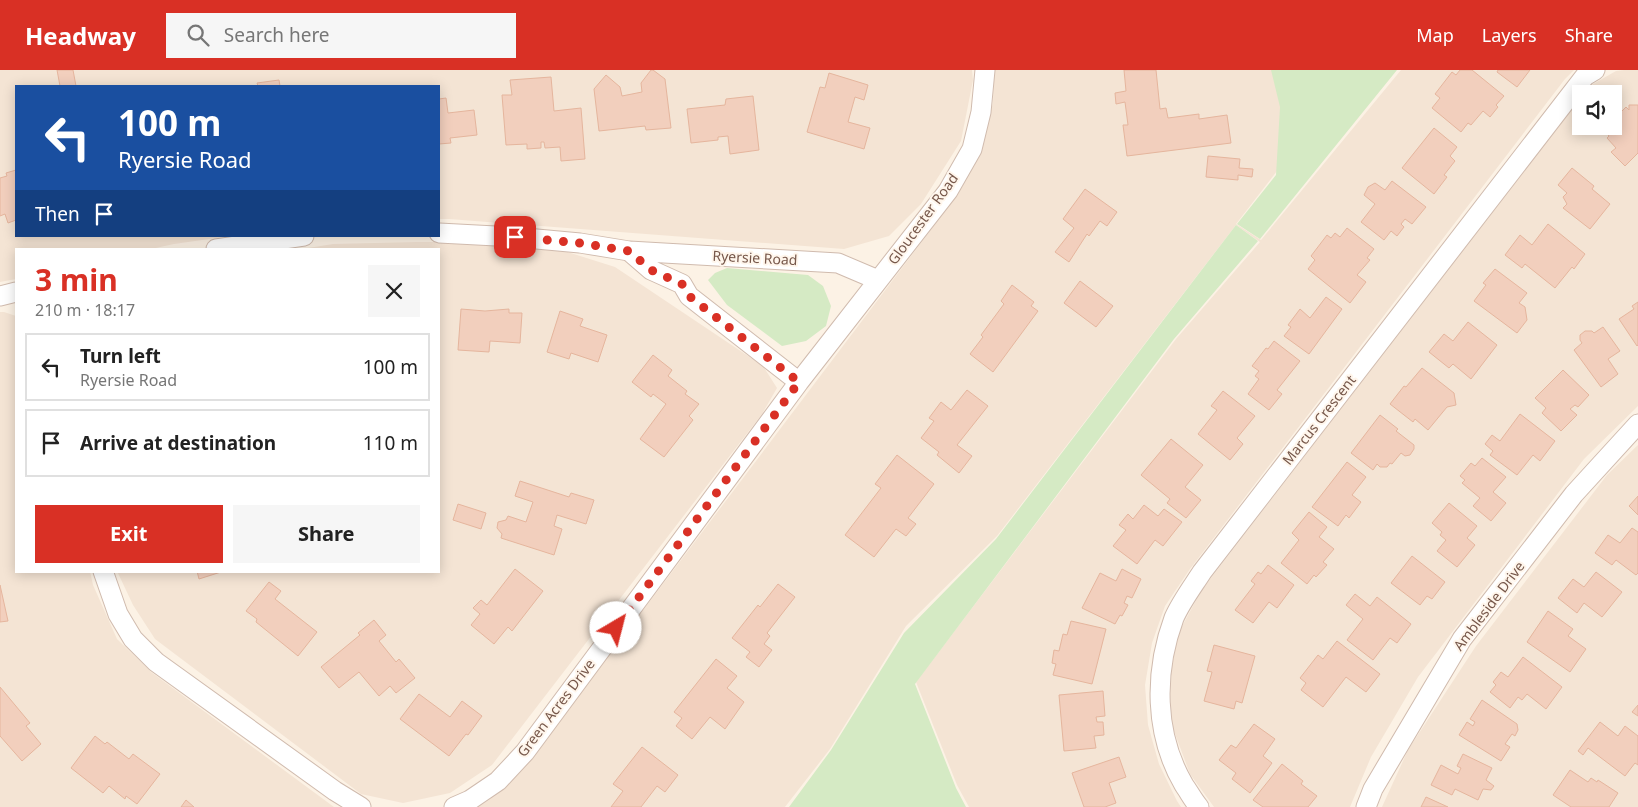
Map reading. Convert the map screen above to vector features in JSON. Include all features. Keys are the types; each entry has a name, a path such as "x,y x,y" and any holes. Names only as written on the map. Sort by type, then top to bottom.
{"street":[{"name":"Gloucester Road","path":"878,280 948,191 972,148 981,112 985,70"},
{"name":"Marcus Crescent","path":"1199,807 1174,769 1163,732 1159,702 1162,661 1175,617 1202,572 1585,76 1595,70"},
{"name":"Ryersie Road","path":"440,233 580,243 629,251 838,263 878,280"},
{"path":"223,248 297,237"},
{"path":"629,251 651,270 682,284 689,296 799,382"},
{"name":"Green Acres Drive","path":"454,807 470,800 498,781 525,752 799,382 878,280"},
{"path":"0,296 15,292"},
{"name":"Ambleside Drive","path":"1366,807 1373,789 1462,639 1574,494 1638,424"},
{"path":"104,573 118,614 133,639 156,662 335,791 361,807"}],"shaded area":[{"path":"0,70 972,70 973,80 961,141 921,204 889,236 844,249 440,219 440,85 15,85 15,237 223,237 156,248 15,248 15,279 0,282"},
{"path":"994,70 1355,70 1236,224 1261,240 1401,70 1574,70 1565,79 1190,569 1165,606 1152,643 1145,685 1148,725 1159,764 1181,807 969,807 957,785 916,682 1176,339 1260,242 1236,225 997,536 906,626 830,749 785,807 477,807 489,800 526,765 936,223 977,160 993,103"},
{"path":"1638,70 1638,406 1584,459 1418,677 1371,757 1350,807 1214,807 1190,774 1171,723 1170,674 1179,632 1201,591 1572,108 1572,135 1622,135 1622,85 1592,85 1616,71"},
{"path":"461,242 558,249 615,267 763,366 777,388 762,414 492,765 450,793 403,803 361,794 155,639 133,605 118,573 440,573 440,248 308,248 333,244"},
{"path":"0,312 4,312 15,316 15,573 90,573 93,585 117,639 151,672 334,807 0,807"},
{"path":"1638,445 1638,807 1382,807 1408,750 1476,646 1607,475"}],"green space":[{"path":"1271,70 1397,70 1260,239 1237,224 1276,175 1280,107"},
{"path":"1236,225 1258,241 1174,339 915,684 956,788 966,807 789,807 831,750 904,633 996,539"},
{"path":"727,268 808,275 823,286 831,306 826,326 806,341 782,346 727,305 708,280 715,273"}],"building":[{"path":"57,70 73,70 76,85 60,85"},
{"path":"651,70 665,79 671,128 646,130 645,126 599,131 594,89 606,75 620,87 622,96 642,92 641,83"},
{"path":"1124,70 1156,70 1160,109 1166,108 1168,118 1199,114 1199,119 1227,115 1231,143 1127,156 1123,125 1128,125 1125,102 1116,104 1115,93 1126,91"},
{"path":"1460,70 1472,70 1504,96 1496,105 1498,107 1490,117 1483,111 1471,125 1468,123 1461,132 1432,108 1440,98 1435,94 1452,72 1456,75"},
{"path":"1498,70 1530,70 1517,87 1497,72"},
{"path":"829,73 868,85 864,100 855,97 848,122 870,128 864,149 807,132 820,87 825,88"},
{"path":"551,77 554,111 581,108 585,159 561,161 560,147 545,148 544,142 541,142 541,148 527,149 527,144 506,145 502,95 512,95 510,80"},
{"path":"279,80 280,85 258,85 257,83"},
{"path":"753,96 759,150 730,154 728,136 718,137 718,140 691,143 687,109 725,105 726,99"},
{"path":"446,98 448,113 474,110 477,135 450,138 451,143 440,144 440,99"},
{"path":"1629,105 1638,105 1638,153 1625,166 1611,152 1616,148 1607,138 1608,135 1622,135 1622,111 1626,107 1629,110"},
{"path":"1434,128 1457,147 1450,156 1455,161 1444,175 1447,177 1434,194 1402,168"},
{"path":"1208,156 1240,159 1239,168 1253,169 1252,177 1238,175 1238,180 1206,177"},
{"path":"1572,168 1594,186 1592,189 1610,204 1590,229 1563,208 1567,204 1563,197 1567,193 1558,185"},
{"path":"15,170 15,220 8,223 5,214 0,216 0,178 7,176 6,173"},
{"path":"1392,181 1426,207 1412,224 1405,219 1401,224 1404,227 1397,236 1391,231 1384,240 1361,222 1375,204 1364,195 1368,187 1375,183 1385,190"},
{"path":"1085,189 1117,212 1107,226 1100,221 1089,236 1087,234 1069,262 1055,252 1074,228 1063,219"},
{"path":"1548,224 1585,254 1574,269 1572,267 1555,288 1525,264 1522,268 1505,255 1520,235 1532,245"},
{"path":"1347,228 1374,249 1367,258 1370,260 1357,275 1366,282 1350,303 1308,269 1315,260 1311,256 1327,235 1331,238 1335,233 1340,237"},
{"path":"1495,269 1527,293 1519,303 1525,307 1527,320 1517,333 1474,301 1486,285 1483,283"},
{"path":"1080,281 1113,306 1096,327 1064,303"},
{"path":"1012,285 1034,302 1031,306 1038,311 993,372 970,354 983,337 981,335 1004,304 1001,301"},
{"path":"1326,297 1342,309 1309,354 1284,336 1291,327 1288,325 1300,309 1310,318"},
{"path":"1638,302 1637,346 1619,319 1634,309 1632,306"},
{"path":"461,309 485,311 509,309 509,313 522,313 520,343 490,341 489,352 458,350"},
{"path":"560,311 583,319 580,326 607,335 598,362 571,353 569,359 547,352"},
{"path":"1468,322 1497,345 1471,379 1453,364 1449,368 1429,352 1444,334 1453,341"},
{"path":"1603,327 1620,351 1608,359 1618,374 1601,387 1574,350 1582,343 1580,335 1585,331 1592,331 1594,333"},
{"path":"1274,341 1300,361 1277,390 1282,394 1269,410 1248,394 1259,379 1255,376 1259,371 1252,366"},
{"path":"653,355 672,370 668,376 687,391 685,394 699,404 689,416 693,420 664,457 640,439 666,404 653,394 651,397 632,382"},
{"path":"1422,368 1454,393 1456,405 1447,407 1428,430 1415,419 1413,422 1390,404"},
{"path":"1563,370 1589,395 1578,407 1575,405 1570,409 1577,415 1561,431 1542,413 1546,408 1535,398"},
{"path":"967,390 988,406 957,445 972,456 959,473 937,455 939,452 921,438 934,421 929,418 941,402 951,410"},
{"path":"1223,391 1255,416 1237,438 1243,444 1230,460 1198,434 1217,410 1211,406"},
{"path":"1520,414 1555,441 1540,461 1533,455 1517,475 1490,455 1493,451 1485,444 1492,435 1500,441"},
{"path":"1380,415 1414,445 1414,449 1410,455 1405,456 1401,453 1387,467 1380,467 1377,464 1373,470 1351,453"},
{"path":"1171,439 1203,465 1185,487 1201,500 1186,518 1167,503 1170,499 1141,475"},
{"path":"897,455 934,484 908,518 916,524 906,536 896,529 874,557 845,535 881,488 875,484"},
{"path":"1482,458 1506,477 1493,492 1506,503 1491,521 1473,506 1480,498 1462,483 1465,480 1460,476 1471,463 1475,466"},
{"path":"1347,462 1366,477 1352,495 1361,502 1349,518 1346,515 1338,526 1312,507"},
{"path":"520,481 569,497 571,493 594,500 586,524 557,515 554,526 562,529 554,555 501,538 502,534 497,528 498,522 506,520 508,516 526,522 533,502 515,496"},
{"path":"1638,496 1638,515 1629,506"},
{"path":"1449,503 1477,526 1467,538 1475,545 1457,567 1437,551 1446,540 1440,535 1442,532 1432,523"},
{"path":"458,504 486,513 481,529 453,520"},
{"path":"1144,505 1158,516 1164,509 1182,522 1163,546 1155,540 1137,564 1113,546 1126,530 1119,525 1128,514 1133,519"},
{"path":"1309,512 1327,527 1319,537 1334,549 1323,562 1327,565 1316,577 1314,575 1307,584 1281,563 1299,540 1292,533"},
{"path":"1632,528 1638,532 1638,573 1636,575 1616,560 1612,565 1595,553 1608,535 1620,543"},
{"path":"1412,556 1445,582 1432,599 1427,596 1420,605 1391,583"},
{"path":"1268,565 1294,585 1277,608 1269,602 1253,623 1235,610 1255,584 1251,581 1258,572 1261,574"},
{"path":"515,569 543,591 512,631 508,627 494,644 471,625 480,614 473,608 481,600 487,605"},
{"path":"1122,569 1141,579 1132,598 1127,596 1124,603 1128,605 1115,624 1082,608 1100,573 1116,581"},
{"path":"1596,572 1622,592 1602,617 1584,603 1577,613 1558,598 1573,579 1584,587"},
{"path":"198,573 218,573 199,579"},
{"path":"269,582 281,591 275,599 317,632 298,656 256,622 257,619 246,611"},
{"path":"778,584 795,597 767,633 770,636 764,644 772,650 759,667 746,657 750,652 732,638 758,605 760,607"},
{"path":"0,585 8,621 0,622"},
{"path":"1355,594 1370,606 1377,597 1411,624 1397,643 1390,638 1373,660 1347,640 1363,619 1346,605"},
{"path":"1548,611 1573,629 1568,636 1586,649 1570,672 1527,642"},
{"path":"374,620 386,635 379,641 396,662 399,659 415,678 396,693 390,686 379,696 359,672 339,688 321,667 360,635 358,633"},
{"path":"1071,621 1106,629 1092,684 1053,675 1056,664 1052,663 1054,650 1059,651 1063,634 1067,635"},
{"path":"1337,641 1380,674 1366,692 1346,677 1323,707 1301,690 1306,683 1300,678 1318,655 1323,659"},
{"path":"1214,645 1255,656 1242,703 1236,701 1234,709 1204,701 1212,672 1207,671"},
{"path":"1523,657 1562,687 1546,709 1527,694 1522,700 1518,697 1510,708 1490,692 1496,685 1493,682 1501,672 1508,677"},
{"path":"716,659 737,676 727,688 744,702 725,729 710,717 692,739 676,726 682,718 674,712"},
{"path":"0,687 30,723 26,726 41,744 22,761 0,736"},
{"path":"1103,691 1105,716 1096,717 1097,722 1103,722 1104,735 1094,736 1096,748 1064,751 1059,695"},
{"path":"419,694 450,717 462,701 482,716 449,756 400,719"},
{"path":"1482,700 1517,724 1518,730 1515,736 1512,734 1505,744 1510,747 1501,761 1459,735 1467,722 1473,726 1475,722 1470,719"},
{"path":"1638,705 1638,716 1632,712"},
{"path":"1600,722 1618,736 1625,726 1638,736 1638,765 1635,763 1625,776 1588,748 1583,755 1578,751"},
{"path":"1254,724 1275,739 1263,756 1272,763 1250,793 1232,779 1236,773 1219,760 1231,745 1236,748"},
{"path":"95,736 105,744 107,742 129,759 133,754 160,774 137,804 126,796 125,799 109,786 103,793 71,768"},
{"path":"642,747 678,775 665,792 657,786 641,807 611,807 623,791 613,784"},
{"path":"1463,754 1492,768 1486,780 1494,786 1491,790 1483,789 1478,800 1455,789 1452,795 1431,785 1441,765 1458,774 1461,768 1457,766"},
{"path":"1119,757 1126,777 1109,783 1116,803 1105,807 1084,807 1072,773"},
{"path":"1282,764 1303,781 1301,784 1317,796 1308,807 1263,807 1253,800"},
{"path":"1570,770 1588,782 1591,778 1597,782 1598,780 1618,793 1609,807 1571,807 1553,795"},
{"path":"1426,797 1448,807 1421,807"},
{"path":"186,800 194,807 181,807"}],"route":[{"path":"515,237 580,243 629,251 651,270 682,284 689,296 799,382 616,628"}]}
